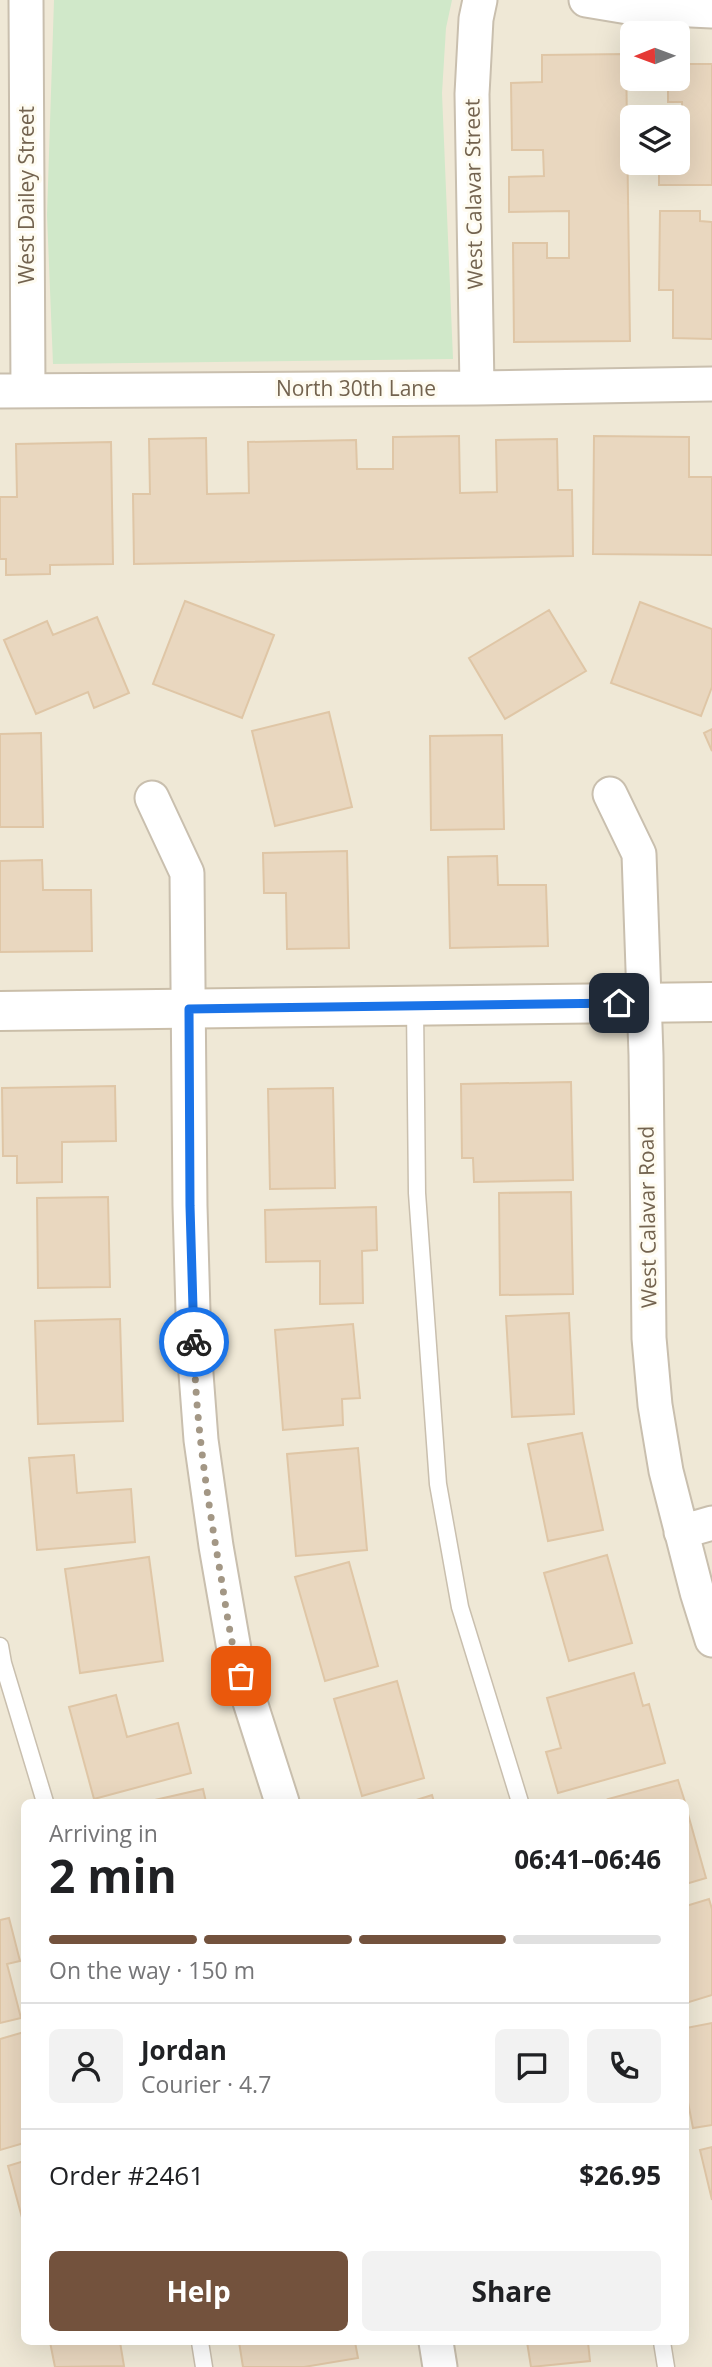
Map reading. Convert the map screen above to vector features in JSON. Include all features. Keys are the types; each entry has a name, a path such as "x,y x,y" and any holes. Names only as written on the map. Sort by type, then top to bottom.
{"street":[{"name":"West Dailey Street","path":"14,391 26,0"},
{"name":"West Calavar Street","path":"478,388 472,94 476,19 480,0"},
{"path":"586,0 628,7 712,11"},
{"name":"North 30th Lane","path":"14,391 712,384"},
{"name":"West Calavar Road","path":"610,793 639,854 649,1338 654,1405 666,1471 697,1527 697,1592 712,1640"},
{"path":"152,798 187,873 190,1206 194,1347 201,1440 234,1656 281,1799"},
{"path":"0,1011 712,1002"},
{"path":"436,2345 440,2367"}],"lane":[{"path":"415,1006 416,1193 438,1484 460,1607 519,1799"},
{"path":"0,1646 44,1799"},
{"path":"200,2345 204,2367"},
{"path":"662,2345 666,2367"}],"shaded area":[{"path":"0,0 712,0 712,2367 0,2367"}],"green space":[{"path":"54,0 452,0 446,28 442,93 453,359 53,364 47,215"}],"building":[{"path":"620,54 620,91 627,91 627,105 620,105 620,175 628,175 630,341 514,342 513,243 547,243 547,258 569,258 569,211 509,212 509,177 544,176 543,150 512,150 511,83 542,82 542,55"},
{"path":"690,64 712,64 712,185 659,185 659,175 690,175 690,105 668,102 668,91 690,91"},
{"path":"660,211 700,211 700,221 712,222 712,339 673,338 673,290 659,290"},
{"path":"459,436 460,493 497,492 496,440 557,439 558,490 572,490 573,556 134,564 133,494 150,494 149,439 206,438 207,494 249,493 248,442 356,440 357,469 393,469 393,437"},
{"path":"594,436 689,437 689,477 712,477 712,555 593,554"},
{"path":"111,442 113,564 50,565 50,574 6,575 6,559 0,559 0,497 17,497 16,444"},
{"path":"185,601 274,635 242,718 153,684"},
{"path":"640,602 712,629 712,687 701,716 611,683"},
{"path":"549,610 586,671 505,719 469,658"},
{"path":"97,617 129,693 94,708 88,692 36,714 4,640 47,621 53,635"},
{"path":"329,712 352,807 275,826 252,731"},
{"path":"712,729 712,751 704,733"},
{"path":"41,733 43,827 0,827 0,734"},
{"path":"502,735 504,829 431,830 430,736"},
{"path":"347,851 349,948 287,949 286,893 264,893 263,853"},
{"path":"497,856 498,885 546,885 548,946 450,948 448,857"},
{"path":"42,860 43,890 91,890 92,951 0,952 0,861"},
{"path":"571,1082 573,1180 474,1182 473,1158 462,1158 461,1084"},
{"path":"115,1086 116,1141 62,1142 62,1182 17,1183 17,1156 3,1156 2,1088"},
{"path":"333,1088 335,1188 270,1189 268,1089"},
{"path":"571,1192 573,1294 500,1295 499,1193"},
{"path":"108,1197 110,1287 38,1288 37,1198"},
{"path":"376,1207 377,1250 362,1251 363,1303 320,1304 320,1261 266,1262 265,1210"},
{"path":"569,1313 574,1414 512,1417 506,1316"},
{"path":"120,1319 123,1421 38,1424 35,1321"},
{"path":"353,1324 360,1398 342,1399 343,1425 283,1430 275,1330"},
{"path":"582,1433 603,1530 548,1541 528,1444"},
{"path":"358,1448 367,1550 296,1556 287,1454"},
{"path":"74,1455 77,1493 131,1489 135,1542 37,1550 29,1458"},
{"path":"607,1555 632,1643 569,1661 544,1573"},
{"path":"149,1557 163,1661 80,1673 65,1569"},
{"path":"349,1562 378,1666 325,1681 295,1577"},
{"path":"634,1673 643,1706 649,1704 665,1763 558,1793 546,1752 561,1748 547,1698"},
{"path":"397,1681 424,1778 362,1796 334,1699"},
{"path":"116,1695 127,1737 178,1723 191,1773 94,1799 69,1707"},
{"path":"678,1780 684,1799 608,1799"},
{"path":"203,1789 205,1799 159,1799"},
{"path":"689,1818 706,1878 689,1883"},
{"path":"709,1899 712,1909 712,1995 689,2002 689,1905"},
{"path":"9,1918 20,1961 7,1964 21,2018 0,2023 0,1920"},
{"path":"712,2023 712,2125 693,2128 689,2107 689,2027"},
{"path":"21,2033 21,2144 0,2150 0,2039"},
{"path":"712,2147 712,2200 700,2150"},
{"path":"21,2162 21,2214 8,2166"},
{"path":"51,2345 120,2345 124,2366 55,2367"},
{"path":"239,2345 356,2345 358,2358 304,2367 243,2367"},
{"path":"527,2345 588,2345 590,2361 531,2367"}],"way so far":[{"path":"194,1342 201,1440 234,1656 241,1676"}],"route":[{"path":"194,1342 189,1009 619,1003"}]}
